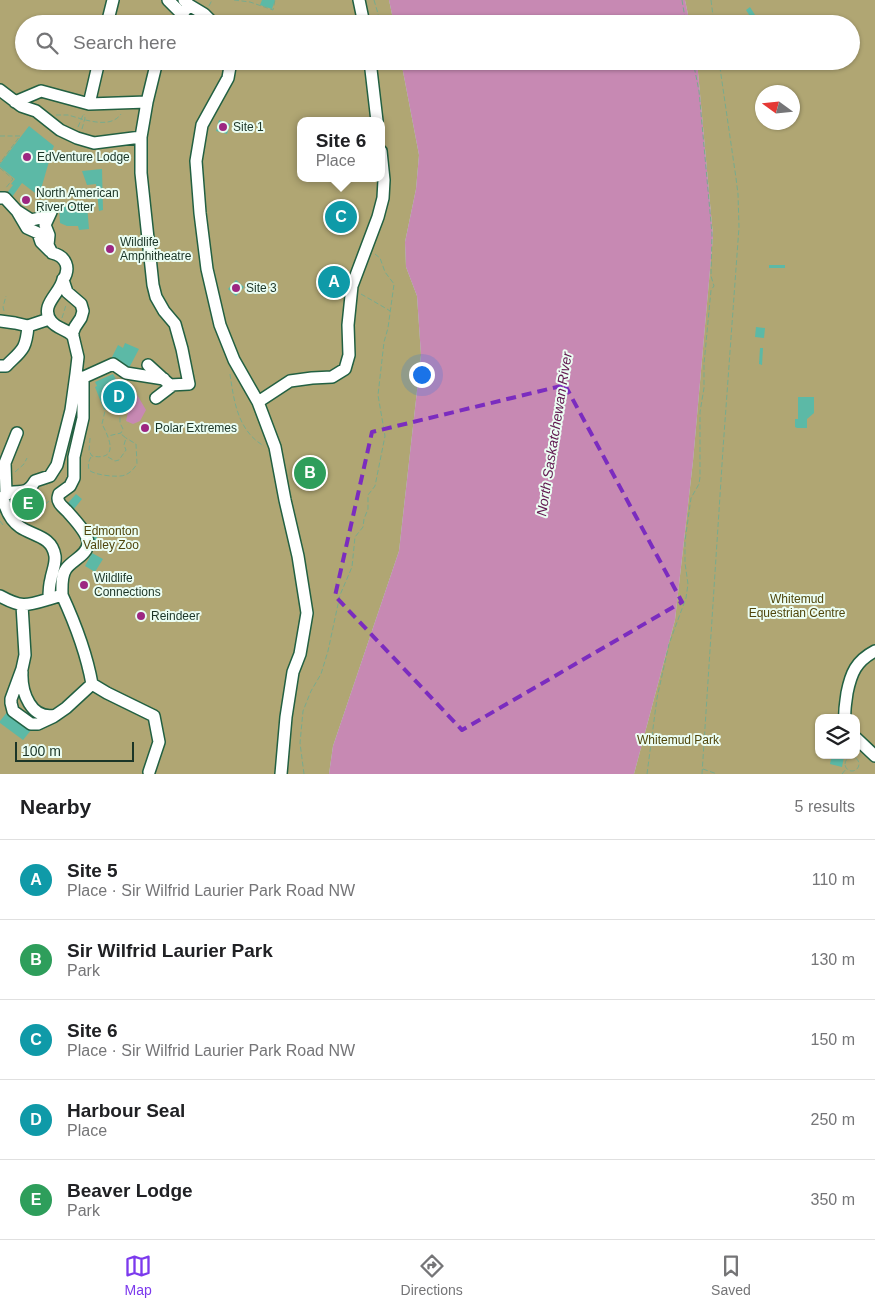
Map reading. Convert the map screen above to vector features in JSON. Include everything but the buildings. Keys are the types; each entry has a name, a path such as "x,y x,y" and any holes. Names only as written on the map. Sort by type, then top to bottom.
{"street":[{"path":"109,15 112,0"},
{"path":"168,0 205,15"},
{"path":"359,0 362,15"},
{"path":"89,104 97,70"},
{"path":"79,376 113,364 126,373 189,384 175,324 164,311 156,297 153,285 141,173 141,137 146,102 155,70"},
{"path":"229,70 228,78 202,125 196,160 207,269 220,325 234,360 258,402 275,447 298,556 307,613 300,654 293,672 286,717 281,774"},
{"path":"371,70 377,117"},
{"path":"0,90 21,106 36,111 66,134 84,140 96,142 141,137"},
{"path":"15,102 41,91 89,104 146,102"},
{"path":"258,402 290,381 332,377 345,369 350,355 348,325 352,286 378,217 383,198 384,182"},
{"path":"2,194 17,211 27,228 38,233 41,242 52,253"},
{"path":"17,211 31,220 45,217 51,212 46,225 49,235 48,245 59,266 65,289 81,304 83,311 73,336 78,357 83,418 74,457 74,478 70,486 59,497"},
{"path":"63,280 58,291 48,303 47,315 58,328 68,331 73,336"},
{"path":"3,321 28,326 49,319"},
{"path":"0,366 6,366 24,348 28,326"},
{"path":"148,365 169,382"},
{"path":"3,496 17,491 26,491 33,486 35,481 50,476 55,469 79,376"},
{"path":"156,398 169,382"},
{"path":"66,430 79,434"},
{"path":"17,433 5,463 3,496 11,517 23,529 46,540 54,552 55,562 50,582 49,599"},
{"path":"50,476 60,503 74,518 85,534 88,543 85,550 65,571 62,595 90,670 92,684 106,693 154,716 159,742 149,772"},
{"path":"0,596 14,604 22,605 35,604 62,595"},
{"path":"22,605 25,655 11,698 12,711 33,725 38,724 57,714 92,684"},
{"path":"845,714 847,694 854,670 860,662 875,651"},
{"path":"22,669 23,686 33,709 43,716 57,714"},
{"path":"860,742 875,756"}],"path":[{"path":"234,0 250,2 272,10 275,0"},
{"path":"374,0 378,15"},
{"path":"682,0 684,15"},
{"path":"711,0 713,15"},
{"path":"647,774 657,698 669,644 686,598 688,584 684,541 691,498 699,484 700,477 700,412 704,388 704,364 711,290 714,286 711,276 712,234 699,91 695,70"},
{"path":"702,774 739,227 738,194 720,70"},
{"path":"53,115 67,115 100,122 120,116 126,102"},
{"path":"78,127 84,114 82,128"},
{"path":"0,136 20,136 0,163"},
{"path":"0,168 13,179 2,194"},
{"path":"304,774 300,743 303,711 311,691 321,674 328,652 340,595 352,567 355,536 363,527 368,509 368,495 375,486 385,436 378,394 384,342 388,328 394,284 385,272 380,258 373,252 371,258"},
{"path":"352,286 357,293 388,309 390,312"},
{"path":"58,328 69,294"},
{"path":"3,321 6,296"},
{"path":"79,434 90,438 89,451 92,456 102,458 106,456 110,449 110,442 102,424 105,411 117,407 120,410 120,423 123,429 121,433"},
{"path":"92,456 88,461 88,470 93,474 123,476 131,472 137,464 136,444 121,433"},
{"path":"108,436 121,433"},
{"path":"106,456 115,461 120,460 126,450 124,445 126,438"},
{"path":"30,499 32,504 41,508 49,500 59,497"},
{"path":"11,517 21,521 34,521 36,516 29,509 32,504"},
{"path":"842,774 846,769 848,758 856,759 859,764 853,773 846,769"},
{"path":"702,769 716,774"}],"highlighted area":[{"path":"565,385 682,602 462,730 335,596 372,432"}],"green space":[{"name":"Edmonton Valley Zoo","path":"0,0 177,0 194,15 15,15 15,70 403,70 419,155 416,189 405,242 406,267 417,296 421,355 399,551 333,746 329,774 0,774"},
{"path":"190,0 389,0 392,15 194,15 197,7"},
{"name":"Whitemud Equestrian Centre","path":"685,0 875,0 875,774 634,774 675,620 693,461 713,236 698,70 860,70 860,15 688,15"}],"water":[{"path":"389,0 685,0 688,15 392,15"},
{"name":"North Saskatchewan River","path":"403,70 698,70 713,236 693,461 675,620 634,774 329,774 333,746 399,551 421,355 417,296 406,267 405,242 416,189 419,155"},
{"path":"129,391 136,393 146,410 140,421 133,424 126,421 130,403 124,393"}],"waterway":[{"path":"24,505 38,497"}],"place":[{"name":"Site 1","path":"223,127"},
{"name":"EdVenture Lodge","path":"27,157"},
{"name":"North American River Otter","path":"26,200"},
{"name":"Site 6","path":"341,217"},
{"name":"Wildlife Amphitheatre","path":"110,249"},
{"name":"Site 5","path":"334,282"},
{"name":"Site 3","path":"236,288"},
{"name":"Harbour Seal","path":"119,397"},
{"name":"Polar Extremes","path":"145,428"},
{"name":"Sir Wilfrid Laurier Park","path":"310,473"},
{"name":"Beaver Lodge","path":"28,504"},
{"name":"Wildlife Connections","path":"84,585"},
{"name":"Reindeer","path":"141,616"}],"park label":[{"name":"Whitemud Park","path":"678,740"}]}
